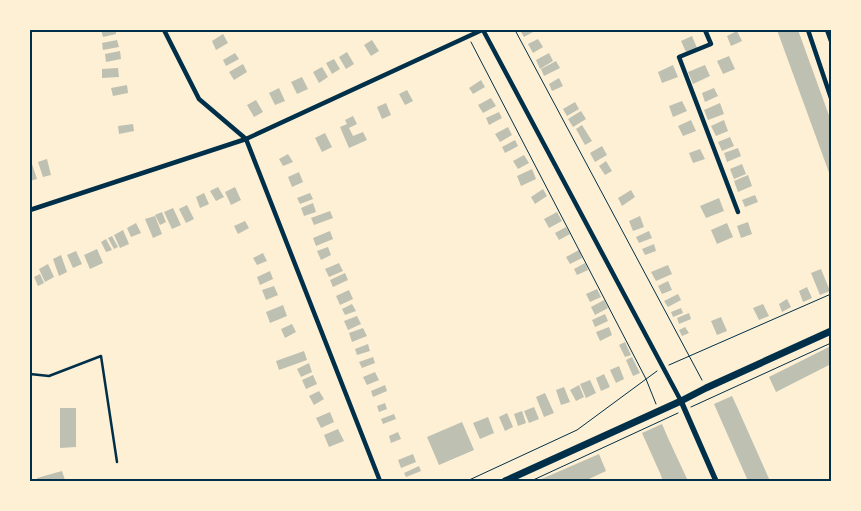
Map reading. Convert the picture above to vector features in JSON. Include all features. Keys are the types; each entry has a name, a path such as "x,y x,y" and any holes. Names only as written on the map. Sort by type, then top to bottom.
{"main road":[{"path":"505,481 831,330"}],"street":[{"path":"164,30 199,99 246,139 380,481"},
{"path":"30,210 246,139 482,30 681,401 716,481"},
{"path":"705,30 711,44 679,57 738,212"},
{"path":"808,30 831,98"},
{"path":"827,30 831,40"}],"lane":[{"path":"30,374 49,376 101,356 117,462"}],"path":[{"path":"515,30 706,388"},
{"path":"469,37 646,379 659,411"},
{"path":"467,481 577,430 663,367 831,294"}],"building":[{"path":"101,30 116,30 116,34 103,37"},
{"path":"520,30 532,30 533,32 524,37"},
{"path":"777,30 798,30 831,121 831,178"},
{"path":"737,31 742,41 731,46 727,36"},
{"path":"223,34 228,43 216,50 212,41"},
{"path":"692,36 697,48 686,52 681,41"},
{"path":"538,39 543,47 533,53 528,44"},
{"path":"117,40 119,47 103,50 102,43"},
{"path":"372,40 379,51 371,56 364,45"},
{"path":"120,51 121,59 106,62 105,54"},
{"path":"347,52 354,64 346,69 339,57"},
{"path":"235,53 239,59 226,66 223,60"},
{"path":"549,53 553,61 540,69 536,60"},
{"path":"729,56 735,69 723,74 717,61"},
{"path":"334,59 340,69 332,74 326,63"},
{"path":"556,61 560,68 544,76 541,69"},
{"path":"243,64 247,72 234,80 229,72"},
{"path":"673,65 678,77 662,83 658,72"},
{"path":"705,65 710,76 693,84 688,72"},
{"path":"322,67 328,77 319,83 313,72"},
{"path":"118,68 119,77 102,78 102,69"},
{"path":"302,77 308,89 297,94 291,82"},
{"path":"559,78 563,86 552,91 549,84"},
{"path":"481,80 485,87 473,94 469,88"},
{"path":"127,85 128,93 113,96 111,88"},
{"path":"279,88 285,101 275,105 269,93"},
{"path":"714,88 718,96 705,102 702,93"},
{"path":"407,90 413,101 405,105 399,94"},
{"path":"491,98 496,106 483,113 478,105"},
{"path":"256,100 263,112 254,117 247,105"},
{"path":"682,101 687,111 673,117 669,106"},
{"path":"575,102 579,109 567,116 563,109"},
{"path":"386,103 391,115 382,119 377,107"},
{"path":"720,103 724,114 708,120 704,110"},
{"path":"581,111 586,119 573,127 568,119"},
{"path":"499,112 502,118 489,125 486,118"},
{"path":"353,116 357,124 349,128 353,136 363,132 367,140 349,148 340,127 347,124 345,120"},
{"path":"691,120 696,131 683,136 678,126"},
{"path":"724,120 728,131 716,136 711,126"},
{"path":"133,124 134,131 119,134 118,126"},
{"path":"582,125 592,141 585,145 576,129"},
{"path":"508,127 512,135 500,142 495,134"},
{"path":"325,133 332,147 322,152 315,138"},
{"path":"730,137 734,146 722,151 718,142"},
{"path":"515,140 518,146 505,153 502,147"},
{"path":"602,146 607,155 595,162 590,153"},
{"path":"738,148 741,156 727,162 724,153"},
{"path":"700,149 705,159 693,163 689,153"},
{"path":"288,154 293,162 283,166 279,159"},
{"path":"524,155 529,163 518,169 513,161"},
{"path":"47,159 51,175 43,177 38,162"},
{"path":"606,161 612,171 605,175 599,166"},
{"path":"30,164 32,164 37,179 30,181"},
{"path":"742,164 746,174 734,179 730,169"},
{"path":"532,169 536,179 521,186 517,176"},
{"path":"299,172 303,182 292,187 288,177"},
{"path":"748,175 752,186 738,192 734,181"},
{"path":"218,187 224,197 216,201 210,191"},
{"path":"235,187 241,200 231,205 225,192"},
{"path":"543,189 547,196 535,204 531,197"},
{"path":"631,190 635,197 622,206 618,198"},
{"path":"204,193 209,204 200,208 196,197"},
{"path":"310,193 313,199 300,204 297,198"},
{"path":"755,195 758,202 745,207 742,200"},
{"path":"719,198 724,211 706,218 700,206"},
{"path":"313,203 316,212 304,216 301,208"},
{"path":"187,205 194,219 186,223 179,209"},
{"path":"173,208 181,225 172,229 164,212"},
{"path":"330,211 333,218 314,225 311,218"},
{"path":"162,212 166,222 160,225 155,215"},
{"path":"557,212 562,221 549,228 544,219"},
{"path":"155,216 162,234 153,238 145,219"},
{"path":"640,216 644,227 633,231 629,221"},
{"path":"245,221 249,228 238,234 234,226"},
{"path":"748,222 752,234 741,238 737,226"},
{"path":"136,223 141,233 131,237 127,228"},
{"path":"727,223 733,237 717,244 711,230"},
{"path":"566,227 570,234 559,240 555,233"},
{"path":"123,230 129,244 120,248 114,235"},
{"path":"330,231 333,239 316,246 313,238"},
{"path":"649,231 652,238 639,243 636,237"},
{"path":"112,236 118,247 114,249 108,238"},
{"path":"106,239 112,250 106,252 101,242"},
{"path":"654,244 656,251 645,255 642,249"},
{"path":"328,247 331,255 321,260 317,251"},
{"path":"97,249 103,263 90,269 84,255"},
{"path":"579,250 582,258 570,264 566,257"},
{"path":"76,251 82,264 73,268 67,255"},
{"path":"263,253 267,261 257,265 253,258"},
{"path":"61,255 67,272 59,276 53,259"},
{"path":"339,263 343,271 329,277 325,269"},
{"path":"585,263 588,270 577,275 574,269"},
{"path":"48,264 54,277 45,282 39,269"},
{"path":"668,265 672,274 656,281 651,272"},
{"path":"821,269 830,291 820,295 811,273"},
{"path":"270,271 273,279 260,285 257,277"},
{"path":"345,273 348,280 333,287 330,280"},
{"path":"40,274 44,283 38,286 34,277"},
{"path":"668,281 672,290 662,294 658,286"},
{"path":"274,286 278,295 266,300 262,290"},
{"path":"807,287 812,298 803,302 799,291"},
{"path":"597,289 601,297 590,302 586,294"},
{"path":"349,290 353,299 340,305 336,296"},
{"path":"678,294 681,300 668,307 664,301"},
{"path":"787,299 791,307 782,312 779,304"},
{"path":"604,300 608,308 595,315 591,307"},
{"path":"352,304 356,311 345,315 342,309"},
{"path":"763,304 769,316 759,320 753,308"},
{"path":"283,305 287,316 270,323 266,312"},
{"path":"681,308 683,313 673,317 671,312"},
{"path":"689,313 691,319 679,324 677,318"},
{"path":"605,314 608,321 595,327 592,320"},
{"path":"357,316 361,324 348,330 344,321"},
{"path":"721,317 727,331 717,335 711,321"},
{"path":"292,324 296,332 285,338 281,329"},
{"path":"609,327 612,335 600,341 596,332"},
{"path":"685,327 689,333 682,336 679,330"},
{"path":"363,328 367,336 352,342 349,333"},
{"path":"625,342 631,355 625,357 619,345"},
{"path":"368,344 370,351 357,355 355,349"},
{"path":"831,346 831,364 776,392 769,377"},
{"path":"304,351 307,360 279,370 276,361"},
{"path":"373,357 375,363 362,368 359,362"},
{"path":"632,357 640,373 633,376 626,360"},
{"path":"309,363 312,372 301,377 297,369"},
{"path":"619,366 624,379 616,383 610,370"},
{"path":"375,372 379,380 367,385 363,377"},
{"path":"604,374 610,387 601,391 596,378"},
{"path":"313,375 317,384 306,389 302,380"},
{"path":"590,380 596,393 586,398 580,384"},
{"path":"385,385 387,391 373,397 371,391"},
{"path":"579,385 584,397 576,401 570,390"},
{"path":"564,387 570,402 561,405 556,390"},
{"path":"319,391 324,399 314,405 309,396"},
{"path":"545,393 554,413 544,417 536,397"},
{"path":"732,396 770,481 748,481 714,404"},
{"path":"385,403 387,409 379,412 377,406"},
{"path":"534,407 539,419 529,423 524,411"},
{"path":"60,408 76,408 76,447 60,448"},
{"path":"522,411 526,423 518,426 514,414"},
{"path":"330,412 334,422 321,428 316,418"},
{"path":"507,413 513,427 505,431 499,417"},
{"path":"394,414 396,419 383,424 381,419"},
{"path":"488,417 494,433 480,439 473,423"},
{"path":"462,422 474,450 439,465 427,437"},
{"path":"662,424 688,481 663,481 642,433"},
{"path":"338,429 344,441 329,447 324,435"},
{"path":"398,432 401,439 391,443 389,436"},
{"path":"413,454 416,462 401,468 398,460"},
{"path":"599,454 606,471 585,481 537,481"},
{"path":"419,466 421,471 406,477 404,473"},
{"path":"62,471 65,480 38,481 37,478"}]}
